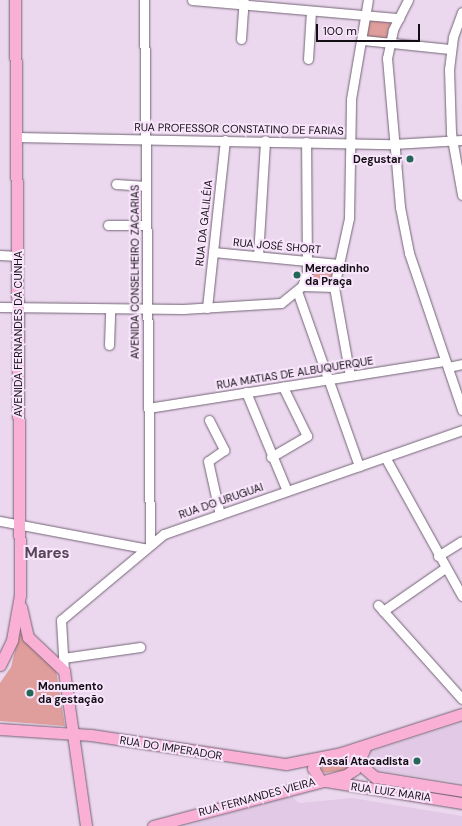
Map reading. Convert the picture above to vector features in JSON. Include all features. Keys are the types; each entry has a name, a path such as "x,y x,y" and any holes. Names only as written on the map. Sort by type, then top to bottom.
{"main road":[{"name":"AVENIDA FERNANDES DA CUNHA","path":"0,665 12,640 20,595 15,0"},
{"path":"20,595 28,637 64,672 86,826"},
{"name":"RUA DO IMPERADOR","path":"0,729 73,734 278,764 317,759 342,753 462,714"},
{"path":"358,764 366,745"},
{"name":"RUA LUIZ MARIA","path":"342,753 375,778 462,791"},
{"path":"317,759 313,768 320,780"},
{"name":"RUA FERNANDES VIEIRA","path":"153,826 320,780 352,773 358,764"},
{"name":"RUA LUIZ MARIA","path":"320,780 462,803"}],"street":[{"name":"AVENIDA CONSELHEIRO ZACARIAS","path":"144,0 148,408 147,546"},
{"path":"192,0 244,2 312,11 398,18"},
{"path":"350,376 334,287 349,218 350,143 353,85 363,40 368,0"},
{"path":"408,0 398,18 389,43 386,76 404,233 462,410"},
{"path":"241,38 244,2"},
{"path":"308,59 312,11"},
{"path":"462,12 450,49 452,140 462,195"},
{"path":"363,40 450,49"},
{"name":"RUA PROFESSOR CONSTATINO DE FARIAS","path":"16,137 265,140 393,144 462,140"},
{"name":"RUA DA GALILÉIA","path":"207,308 225,140"},
{"path":"258,256 265,140"},
{"path":"306,142 307,261 299,288 359,466"},
{"path":"116,184 146,186"},
{"path":"108,225 146,225"},
{"name":"RUA JOSÉ SHORT","path":"213,252 338,264"},
{"path":"0,255 17,256"},
{"path":"0,307 147,309 207,308 276,304 299,288 334,287"},
{"path":"109,345 110,309"},
{"name":"RUA MATIAS DE ALBUQUERQUE","path":"148,408 350,376 447,364 462,364"},
{"path":"271,457 307,436 283,387"},
{"path":"246,392 271,457 287,491"},
{"path":"209,420 224,450 208,461 220,515"},
{"name":"RUA DO URUGUAI","path":"64,672 61,620 147,546 179,528 462,430"},
{"path":"385,456 438,556 462,596"},
{"path":"0,521 147,546"},
{"path":"438,556 462,541"},
{"path":"445,568 381,608 462,699"},
{"path":"63,658 140,647"}],"shaded area":[{"path":"370,21 393,21 386,39 365,39"},
{"path":"310,264 334,268 330,282 312,281"},
{"path":"19,634 24,634 56,669 65,726 0,721 0,683 11,667"},
{"name":"Assaí Atacadista","path":"462,722 462,783 375,770 369,752"},
{"path":"344,759 350,762 347,770 325,773 321,770 323,763"},
{"path":"292,796 299,803 352,798 462,816 462,826 185,826"}],"place":[{"name":"Degustar","path":"410,159"},
{"name":"Mercadinho da Praça","path":"297,275"},
{"name":"Monumento da gestação","path":"30,693"},
{"name":"Assaí Atacadista","path":"417,761"}],"district":[{"name":"Mares","path":"47,554"}]}
